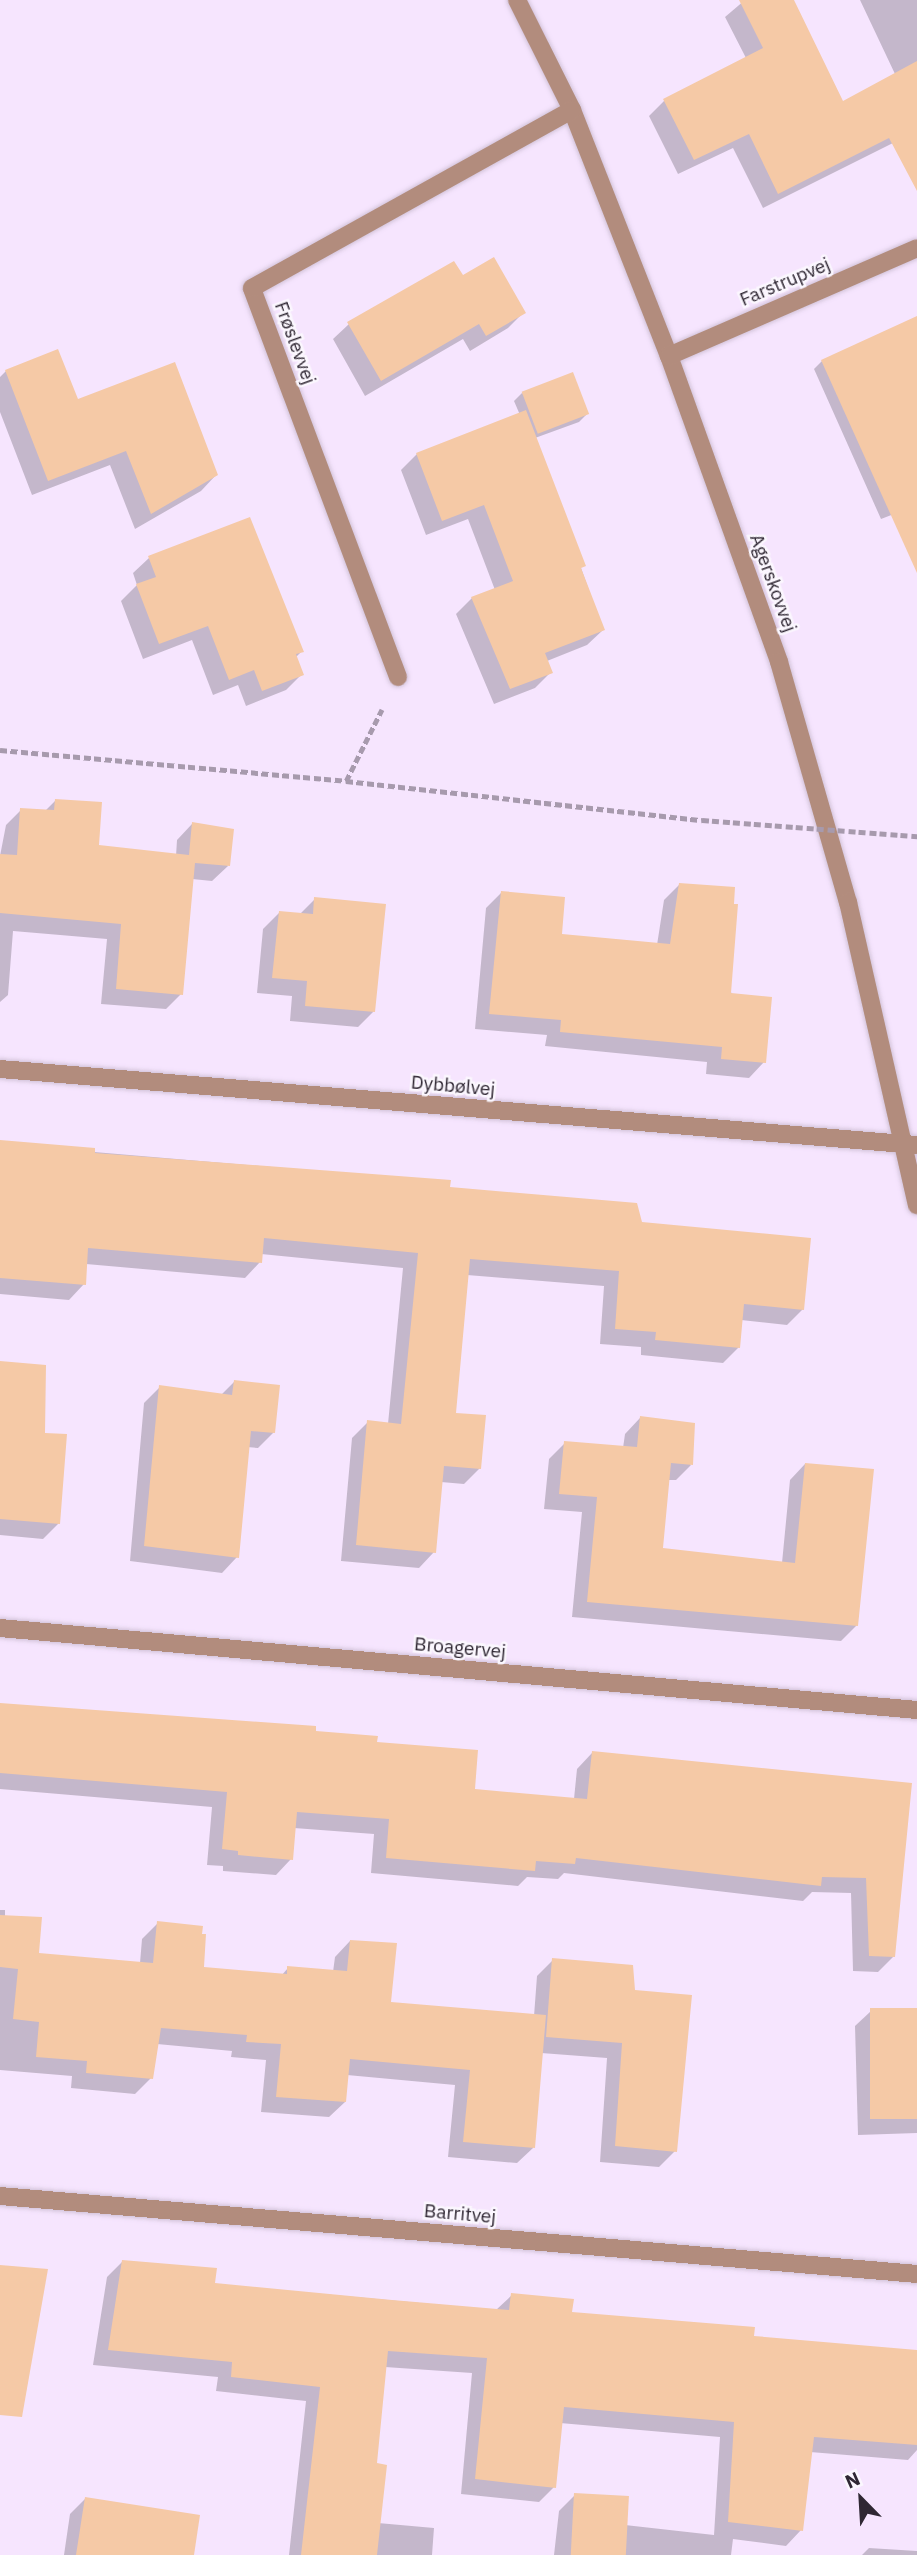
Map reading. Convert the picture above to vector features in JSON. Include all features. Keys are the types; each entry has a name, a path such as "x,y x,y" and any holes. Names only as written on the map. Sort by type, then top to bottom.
{"street":[{"name":"Agerskovvej","path":"517,0 572,110 669,356 779,662 848,902 910,1144 917,1205"},
{"name":"Frøslevvej","path":"398,677 252,288 572,110"},
{"name":"Farstrupvej","path":"669,356 917,248"},
{"name":"Dybbølvej","path":"0,1069 910,1144"},
{"name":"Broagervej","path":"0,1628 917,1710"},
{"name":"Barritvej","path":"0,2196 917,2274"}],"path":[{"path":"346,781 398,677"},
{"path":"0,750 346,781 702,820 917,836"}],"building":[{"path":"739,0 794,0 843,101 917,61 917,191 889,138 778,194 749,134 694,160 663,99 763,48"},
{"path":"494,257 526,313 486,336 479,324 381,381 347,322 454,261 463,275"},
{"path":"917,316 917,573 821,360"},
{"path":"58,349 78,399 175,362 218,475 151,514 126,451 48,481 5,370"},
{"path":"573,372 589,414 538,434 522,392"},
{"path":"526,410 586,566 581,568 605,630 545,653 553,673 510,689 471,597 513,581 484,505 442,521 416,453"},
{"path":"250,517 304,652 296,654 304,675 262,691 254,670 229,680 208,626 159,644 136,584 156,577 148,556"},
{"path":"55,799 102,802 99,845 189,855 192,822 234,829 230,866 195,863 183,995 116,989 121,924 0,913 0,854 17,855 20,808 54,810"},
{"path":"679,883 735,887 734,904 738,904 731,993 772,997 766,1063 721,1059 722,1047 560,1032 561,1020 489,1014 501,891 565,897 562,934 670,944"},
{"path":"314,897 386,904 375,1012 305,1006 307,981 272,978 279,911 313,914"},
{"path":"0,1140 95,1148 95,1153 451,1180 450,1187 637,1203 642,1222 811,1238 804,1310 744,1304 740,1348 655,1340 656,1332 615,1329 619,1271 470,1259 456,1413 486,1415 481,1469 444,1466 436,1553 356,1545 367,1420 401,1424 418,1253 264,1238 262,1263 88,1248 86,1285 0,1278"},
{"path":"0,1361 46,1365 45,1433 67,1434 60,1524 0,1519"},
{"path":"234,1380 280,1385 275,1433 251,1431 239,1558 144,1546 159,1385 232,1395"},
{"path":"640,1416 695,1423 693,1465 671,1463 663,1548 795,1563 805,1463 874,1469 858,1626 587,1602 597,1497 559,1494 564,1441 637,1447"},
{"path":"0,1703 316,1726 316,1731 378,1736 377,1742 478,1750 475,1789 587,1799 592,1751 912,1783 895,1957 869,1956 866,1878 822,1877 821,1886 576,1858 575,1864 536,1861 535,1871 386,1858 389,1819 297,1812 293,1860 238,1855 238,1851 222,1849 227,1792 0,1773"},
{"path":"0,1915 42,1917 39,1953 153,1963 157,1921 203,1926 202,1934 206,1934 204,1967 287,1974 287,1966 347,1971 350,1940 397,1943 391,2002 546,2015 535,2148 463,2142 470,2070 350,2059 346,2102 276,2097 281,2044 246,2042 247,2035 161,2028 153,2079 86,2073 87,2061 36,2057 39,2022 13,2019 18,1969 0,1967"},
{"path":"552,1958 633,1965 635,1990 692,1995 677,2152 615,2146 622,2043 546,2037"},
{"path":"870,2008 917,2008 917,2119 870,2119"},
{"path":"122,2260 217,2268 215,2283 509,2310 511,2293 574,2299 572,2312 755,2327 754,2336 917,2350 917,2445 814,2437 803,2531 728,2522 734,2422 564,2407 556,2488 475,2479 487,2358 388,2351 377,2463 387,2465 377,2555 301,2555 320,2387 231,2377 232,2362 108,2350"},
{"path":"0,2265 48,2269 22,2417 0,2415"},
{"path":"574,2493 629,2496 626,2555 571,2555"},
{"path":"85,2497 200,2515 194,2555 76,2555"}]}
